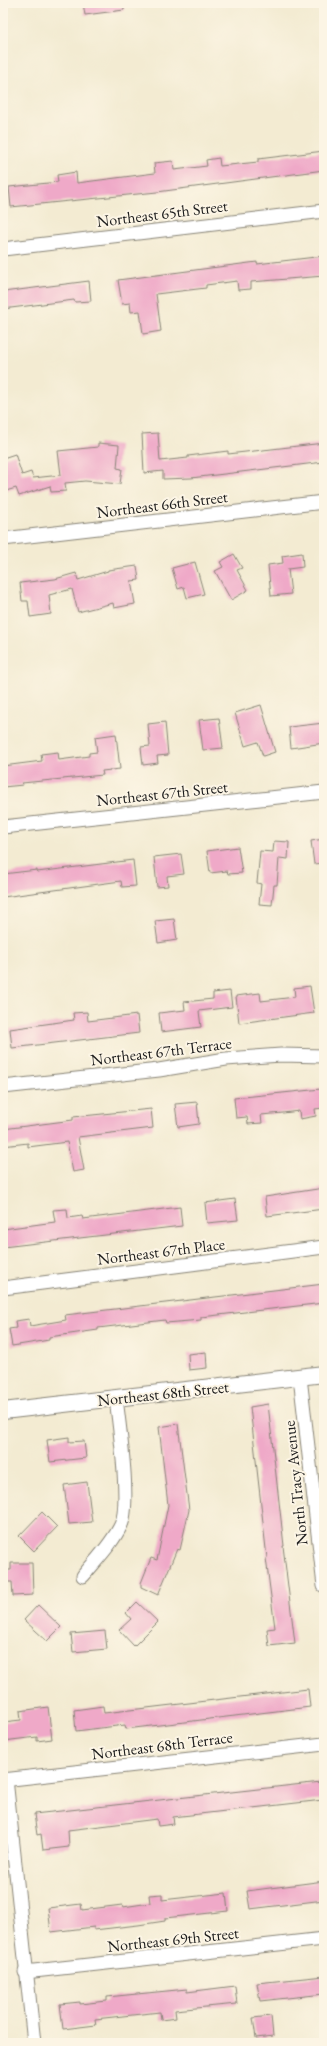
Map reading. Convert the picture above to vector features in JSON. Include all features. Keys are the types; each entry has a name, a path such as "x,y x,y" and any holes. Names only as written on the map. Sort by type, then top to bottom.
{"street":[{"name":"Northeast 65th Street","path":"3,249 324,211"},
{"name":"Northeast 66th Street","path":"3,539 324,502"},
{"name":"Northeast 67th Street","path":"3,827 324,792"},
{"name":"Northeast 67th Terrace","path":"3,1087 159,1070 226,1059 281,1055 324,1056"},
{"name":"Northeast 67th Place","path":"3,1288 324,1247"},
{"name":"Northeast 68th Street","path":"3,1411 324,1374"},
{"name":"North Tracy Avenue","path":"300,1377 324,1586"},
{"path":"83,1576 113,1539 122,1524 125,1505 116,1398"},
{"name":"Northeast 68th Terrace","path":"5,1779 324,1744"},
{"path":"5,1779 34,2043"},
{"name":"Northeast 69th Street","path":"25,1972 324,1939"}],"building":[{"path":"83,3 124,3 124,10 85,15"},
{"path":"324,151 324,170 157,192 11,207 9,187 58,182 57,175 76,172 77,183 155,173 154,163 173,161 174,170 207,166 206,160 219,158 220,166 258,162 258,159"},
{"path":"324,256 324,276 251,282 251,289 238,290 237,281 206,285 206,288 156,294 161,331 143,334 140,311 131,312 130,303 122,304 118,280 257,262 257,264"},
{"path":"89,281 91,301 75,302 74,300 3,309 3,292"},
{"path":"158,433 160,461 228,451 228,454 324,443 324,462 191,478 163,479 163,471 144,473 142,434"},
{"path":"98,443 119,445 117,468 122,469 120,484 85,481 65,483 66,491 51,492 50,486 19,496 16,488 6,491 3,483 3,458 15,454 22,475 31,472 33,478 61,475 58,451 98,447"},
{"path":"302,553 303,567 288,569 291,594 271,596 268,565 283,563 282,556"},
{"path":"234,554 242,568 237,570 248,590 231,600 215,571 223,567 220,562"},
{"path":"195,562 204,594 187,598 184,587 178,589 172,568"},
{"path":"137,566 139,580 131,581 135,604 114,608 113,603 78,612 72,589 49,595 51,614 30,617 28,601 22,601 20,583 55,579 76,573 78,580 108,570"},
{"path":"261,705 275,752 263,756 258,742 245,746 235,713"},
{"path":"219,718 223,748 203,750 199,720"},
{"path":"165,722 168,755 157,756 158,763 143,765 141,747 150,746 148,724"},
{"path":"324,723 324,743 291,748 289,727"},
{"path":"116,734 120,769 102,771 103,775 22,783 23,785 3,787 3,766 42,761 41,754 58,752 59,760 89,756 89,753 97,752 95,737"},
{"path":"324,839 324,863 314,864 311,841"},
{"path":"274,841 289,842 288,859 279,858 277,885 274,885 272,905 259,904 261,884 257,883 260,851 273,852"},
{"path":"238,847 242,873 228,874 227,871 210,873 207,851"},
{"path":"181,854 184,874 167,876 168,886 157,887 154,857"},
{"path":"133,860 136,886 122,887 121,881 3,897 3,874 37,870 37,872"},
{"path":"174,919 177,940 158,943 155,921"},
{"path":"310,986 314,1013 239,1023 236,996 260,993 261,1001 295,997 294,988"},
{"path":"230,991 232,1007 199,1011 201,1027 161,1032 159,1013 185,1010 184,1002 213,999 213,993"},
{"path":"87,1012 88,1021 137,1015 139,1033 12,1048 10,1029 74,1020 73,1013"},
{"path":"321,1089 323,1108 315,1109 316,1116 300,1119 299,1111 261,1115 262,1123 248,1124 247,1117 236,1118 234,1098"},
{"path":"197,1102 199,1124 178,1127 175,1104"},
{"path":"151,1109 153,1128 78,1137 84,1170 73,1172 67,1142 28,1147 28,1143 3,1146 3,1129 73,1120 73,1117"},
{"path":"324,1188 324,1209 267,1216 265,1197"},
{"path":"235,1199 238,1220 207,1223 205,1203"},
{"path":"180,1207 182,1226 3,1247 3,1229 55,1222 53,1210 67,1209 68,1218 82,1216 83,1219"},
{"path":"324,1284 324,1303 201,1317 201,1320 166,1323 165,1320 98,1328 98,1330 49,1337 49,1340 12,1346 9,1329 16,1328 15,1321 29,1319 30,1326 66,1320 65,1315"},
{"path":"206,1352 207,1368 189,1370 188,1354"},
{"path":"268,1404 295,1643 269,1646 267,1629 275,1628 250,1407"},
{"path":"178,1424 189,1510 180,1550 177,1549 158,1595 141,1587 141,1583 151,1558 157,1560 168,1505 159,1427"},
{"path":"69,1437 69,1442 84,1441 86,1458 50,1462 47,1440"},
{"path":"87,1482 92,1522 69,1524 64,1485"},
{"path":"42,1512 57,1527 34,1551 19,1536"},
{"path":"11,1563 32,1563 33,1595 13,1596 12,1582 5,1582 5,1570 11,1570"},
{"path":"137,1602 158,1622 134,1646 119,1630 131,1619 126,1613"},
{"path":"38,1605 61,1627 47,1641 24,1620"},
{"path":"105,1631 107,1649 73,1652 71,1634"},
{"path":"308,1689 310,1707 126,1729 125,1725 76,1731 74,1710 103,1706 104,1713"},
{"path":"48,1707 52,1739 37,1741 37,1737 3,1741 3,1722 21,1720 20,1711"},
{"path":"321,1782 323,1800 173,1817 174,1824 158,1826 157,1819 68,1830 69,1847 43,1850 41,1834 37,1835 34,1814"},
{"path":"324,1881 324,1900 250,1909 247,1891"},
{"path":"226,1893 228,1911 165,1918 165,1921 138,1925 94,1930 94,1927 51,1932 48,1908 81,1904 82,1910 122,1905 123,1907 150,1903 149,1895 162,1894 162,1900"},
{"path":"324,1976 324,1994 260,2001 257,1983"},
{"path":"235,1986 237,2004 175,2010 176,2018 161,2020 160,2012 95,2019 96,2025 63,2029 60,2004 80,2002 80,2004 107,2001 107,1997 187,1989 187,1992"},
{"path":"271,2016 273,2036 256,2038 253,2018"}]}
